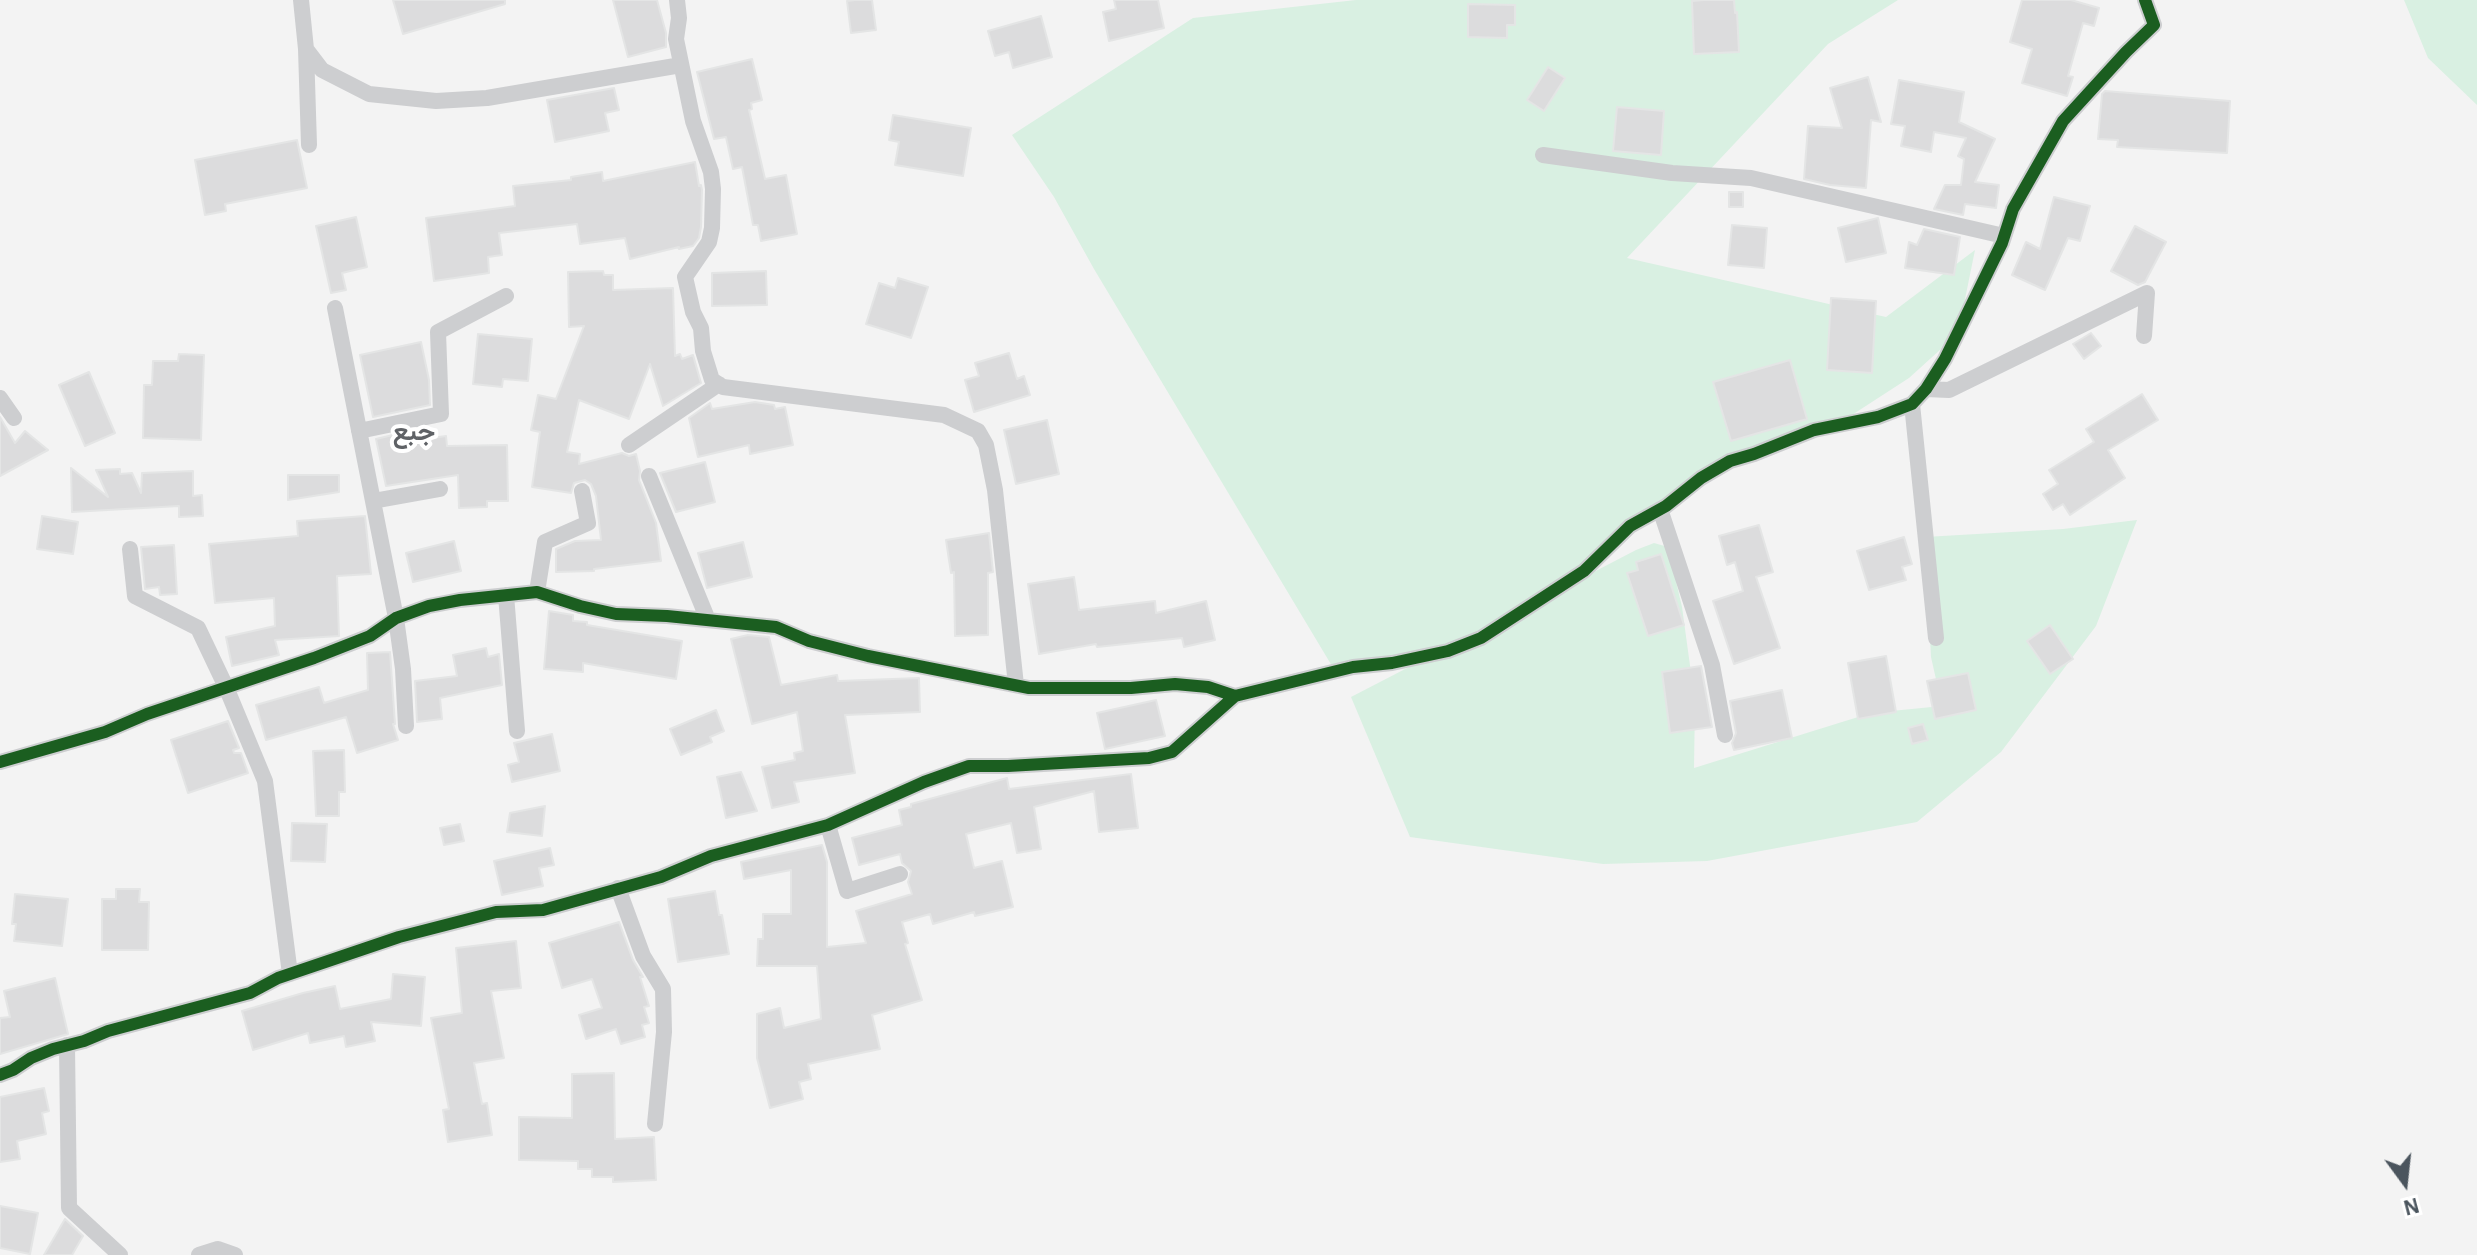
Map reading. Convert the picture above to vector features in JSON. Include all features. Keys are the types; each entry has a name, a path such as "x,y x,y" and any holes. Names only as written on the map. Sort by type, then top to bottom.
{"street":[{"path":"301,0 309,145"},
{"path":"677,0 679,18 676,39 693,121 711,172 713,189 709,242 685,277 693,312 701,328 703,351 712,380 723,387 944,415 978,431 986,445 995,490 1016,685"},
{"path":"0,1075 31,1058 67,1045 250,993 290,974 399,937 496,912 543,910 661,877 711,856 828,825 924,782 969,766 1149,758 1172,752 1235,696 1335,671 1448,651 1481,638 1584,571 1630,526 1730,461 1814,430 1878,417 1912,404 1926,389 1945,359 2004,236 2013,209 2063,121 2154,25 2145,0"},
{"path":"306,49 322,70 369,94 436,101 487,98 681,65"},
{"path":"1543,155 1672,173 1751,178 2004,236"},
{"path":"1926,389 1949,390 2147,293 2144,336"},
{"path":"359,431 441,414 438,332 506,296"},
{"path":"335,308 396,618 406,726"},
{"path":"629,445 719,384"},
{"path":"0,398 14,418"},
{"path":"1912,404 1936,638"},
{"path":"649,476 708,620"},
{"path":"373,501 440,489"},
{"path":"537,592 545,542 588,523 582,491"},
{"path":"1660,509 1712,665 1725,735"},
{"path":"130,549 135,596 198,628 265,781 290,974"},
{"path":"0,762 105,732 341,648 370,636 396,618 445,603 537,592 616,614 776,627 809,641 868,656 1029,688 1175,684 1208,687 1235,696"},
{"path":"506,595 517,731"},
{"path":"828,825 847,891 900,874"},
{"path":"618,888 643,956 663,989 664,1032 655,1124"},
{"path":"67,1045 69,1208 120,1255"},
{"path":"199,1255 218,1249 235,1255"}],"green space":[{"path":"1356,0 1898,0 1828,44 1627,258 1886,317 1975,250 1964,304 1941,349 1909,378 1838,424 1730,461 1540,600 1636,550 1654,543 1668,547 1682,607 1695,702 1694,768 1871,713 1942,706 1931,657 1925,537 2063,529 2137,520 2096,626 2001,752 1917,822 1707,861 1603,864 1410,837 1351,697 1438,652 1335,671 1054,197 1012,135 1193,18"},
{"path":"2404,0 2477,0 2477,105 2428,58"}],"building":[{"path":"393,0 505,0 505,4 403,34"},
{"path":"613,0 657,0 666,33 666,47 628,57"},
{"path":"872,0 876,30 851,33 847,1"},
{"path":"1114,0 1158,0 1164,28 1109,41 1103,12 1116,9"},
{"path":"1734,0 1739,52 1694,54 1692,1"},
{"path":"2022,0 2071,0 2099,8 2094,26 2083,23 2068,76 2073,77 2067,96 2022,83 2032,49 2010,42"},
{"path":"1468,4 1515,5 1515,25 1507,25 1507,38 1468,37"},
{"path":"1041,16 1052,57 1013,68 1009,52 995,56 988,31"},
{"path":"752,59 762,100 751,103 752,109 749,110 765,179 786,175 797,234 761,241 758,225 753,225 742,167 733,169 726,137 714,139 697,72"},
{"path":"1548,67 1565,78 1544,111 1527,100"},
{"path":"1868,77 1881,122 1871,120 1866,188 1804,179 1808,126 1842,128 1830,88"},
{"path":"1899,80 1964,92 1959,122 1995,139 1975,182 1999,185 1996,208 1965,204 1963,215 1934,209 1945,185 1961,185 1964,159 1958,156 1966,138 1934,132 1931,152 1901,146 1905,126 1891,124"},
{"path":"614,88 619,110 605,113 609,131 555,142 547,100"},
{"path":"2105,91 2230,101 2227,153 2117,147 2118,140 2098,139 2102,94"},
{"path":"1617,107 1664,111 1661,155 1613,151"},
{"path":"893,115 971,128 963,176 895,165 899,142 889,140"},
{"path":"297,140 307,188 225,204 226,211 205,215 195,160"},
{"path":"695,162 702,190 701,227 699,238 693,246 630,259 625,238 580,244 577,224 499,233 502,255 488,257 489,273 434,281 426,218 515,206 513,186 571,180 571,177 602,172 603,181"},
{"path":"1729,192 1743,192 1743,207 1729,207"},
{"path":"2054,197 2090,206 2080,241 2068,238 2045,290 2012,275 2026,242 2040,249"},
{"path":"356,217 367,267 342,273 346,290 331,293 316,226"},
{"path":"1878,218 1886,253 1846,262 1838,228"},
{"path":"1732,225 1767,228 1764,268 1728,265"},
{"path":"2135,226 2166,242 2145,282 2138,285 2111,271"},
{"path":"1924,229 1960,237 1954,275 1905,268 1909,242 1917,245"},
{"path":"603,271 604,275 613,275 613,290 673,288 675,356 680,354 682,359 693,355 701,383 663,406 650,364 629,419 579,400 567,452 580,454 579,464 622,453 629,456 636,454 639,480 656,523 661,561 594,571 556,572 556,549 575,541 601,540 596,496 591,484 585,480 574,483 571,493 532,487 540,432 531,430 538,395 556,399 584,326 569,327 568,272"},
{"path":"766,271 767,305 712,306 712,273"},
{"path":"898,278 928,287 911,338 866,324 879,283 895,288"},
{"path":"1831,298 1876,301 1872,373 1827,370"},
{"path":"2091,333 2101,346 2084,359 2073,344"},
{"path":"478,334 532,339 528,381 503,379 502,387 473,384"},
{"path":"421,342 429,380 430,405 373,417 360,355"},
{"path":"1009,353 1017,379 1024,376 1030,395 974,412 965,380 979,376 975,363"},
{"path":"179,354 204,355 201,440 143,438 144,385 152,385 153,361 178,361"},
{"path":"1790,360 1807,419 1731,441 1713,382"},
{"path":"89,372 115,433 85,446 59,385"},
{"path":"2142,394 2158,420 2108,450 2125,478 2070,515 2063,504 2053,510 2043,494 2058,484 2049,470 2094,442 2086,429"},
{"path":"755,402 774,405 775,409 785,407 793,445 750,454 749,445 698,457 689,418 710,403 712,409"},
{"path":"0,417 15,443 25,431 48,450 0,476"},
{"path":"1047,420 1059,474 1016,484 1004,430"},
{"path":"397,434 398,443 446,436 447,446 507,445 508,501 487,501 487,507 459,508 458,475 386,486 376,439"},
{"path":"705,462 715,502 676,512 660,473"},
{"path":"71,468 108,497 96,470 120,469 120,474 132,473 141,493 142,473 193,471 193,496 202,495 203,516 179,517 179,506 72,512"},
{"path":"288,475 339,475 339,492 288,500"},
{"path":"42,516 78,522 73,554 37,549"},
{"path":"365,516 371,574 337,576 339,636 275,640 279,655 232,666 226,637 275,626 274,598 215,603 209,544 298,536 297,521"},
{"path":"1759,525 1773,572 1756,577 1780,648 1734,664 1713,601 1743,591 1735,562 1727,565 1719,536"},
{"path":"989,533 993,572 988,573 988,635 955,636 954,572 951,573 946,540"},
{"path":"1904,537 1912,564 1902,567 1906,580 1869,590 1857,551"},
{"path":"454,541 461,571 413,582 406,553"},
{"path":"743,542 752,577 707,588 698,553"},
{"path":"174,545 177,594 160,595 159,587 145,589 141,547"},
{"path":"1661,554 1684,625 1648,636 1627,573 1638,570 1636,562"},
{"path":"1074,577 1079,610 1155,601 1156,613 1206,601 1215,640 1184,647 1182,638 1097,647 1096,644 1039,654 1028,584"},
{"path":"549,611 573,615 573,621 587,622 587,625 682,641 676,679 583,663 583,672 544,669"},
{"path":"2050,625 2073,659 2050,674 2027,641"},
{"path":"748,635 769,637 781,685 837,675 838,681 919,678 920,712 845,715 855,773 794,782 799,802 772,808 762,767 795,760 794,753 803,751 797,712 752,724 731,639"},
{"path":"486,648 488,657 499,654 502,685 440,698 442,719 417,722 415,681 457,676 453,655"},
{"path":"390,652 393,724 398,740 357,753 346,717 266,740 256,705 319,687 324,703 368,690 367,653"},
{"path":"1886,656 1896,712 1858,719 1848,663"},
{"path":"1701,666 1712,727 1670,733 1662,672"},
{"path":"1968,673 1976,710 1935,719 1927,681"},
{"path":"1782,690 1792,738 1734,750 1732,743 1736,733 1730,701"},
{"path":"1156,700 1165,736 1105,749 1097,713"},
{"path":"716,710 724,731 710,737 712,742 681,755 670,729"},
{"path":"228,721 239,748 233,750 234,753 241,753 248,773 188,793 171,740"},
{"path":"1923,724 1928,740 1912,744 1908,728"},
{"path":"552,734 560,771 512,782 508,765 519,762 514,743"},
{"path":"344,750 345,792 339,792 339,816 316,816 313,751"},
{"path":"741,772 757,811 726,818 717,777"},
{"path":"1131,774 1138,828 1099,832 1094,791 1034,807 1041,849 1017,853 1011,823 966,834 974,868 1002,861 1013,907 975,916 974,912 933,924 930,914 902,922 908,943 905,944 922,1000 872,1015 880,1049 808,1064 811,1079 799,1082 803,1099 770,1108 757,1058 757,1014 780,1008 784,1028 821,1019 817,966 757,966 758,939 763,939 763,914 791,914 791,870 744,879 741,862 822,845 827,862 827,947 866,943 856,911 912,894 908,882 911,871 902,863 900,854 859,865 852,838 902,825 899,810 911,807 911,804 1007,778 1009,789"},
{"path":"545,806 542,836 507,832 510,813"},
{"path":"292,823 327,824 325,862 291,861"},
{"path":"460,824 464,841 444,845 440,828"},
{"path":"550,848 554,865 539,868 543,886 502,895 494,861"},
{"path":"116,889 140,889 139,902 149,902 148,950 102,950 102,899 116,899"},
{"path":"715,891 729,954 678,962 668,899"},
{"path":"15,894 68,899 62,946 14,941"},
{"path":"619,922 643,977 640,977 649,1006 644,1007 649,1023 642,1025 645,1037 621,1044 616,1029 586,1039 579,1015 602,1008 592,979 562,988 549,943"},
{"path":"516,941 521,988 491,991 504,1058 474,1063 482,1104 487,1103 492,1135 448,1142 443,1110 449,1109 431,1018 462,1013 456,948"},
{"path":"393,974 425,977 421,1026 371,1022 375,1041 346,1047 344,1036 310,1043 308,1033 253,1050 242,1011 335,986 340,1009 391,999"},
{"path":"55,978 68,1034 0,1054 0,1018 10,1017 4,991"},
{"path":"614,1073 615,1139 654,1137 656,1180 613,1182 613,1177 592,1177 592,1169 578,1169 578,1161 519,1160 519,1117 572,1118 572,1074"},
{"path":"44,1088 49,1111 42,1113 46,1134 17,1141 20,1159 0,1162 0,1097"},
{"path":"0,1206 38,1213 30,1254 0,1248"},
{"path":"65,1219 83,1236 72,1255 44,1255"}],"cycle path":[{"path":"0,1075 53,1049 250,993 278,978 399,937 496,912 543,910 661,877 711,856 828,825 924,782 969,766 1149,758 1172,752 1235,696 1353,667 1392,663 1448,651 1481,638 1584,571 1630,526 1666,506 1701,478 1730,461 1814,430 1878,417 1912,404 1926,389 1945,359 2002,243 2013,209 2063,121 2154,25 2145,0"},
{"path":"0,762 105,732 147,714 314,658 370,636 396,618 429,606 537,592 616,614 776,627 809,641 868,656 1029,688 1131,688 1175,684 1208,687 1235,696"}],"district":[{"name":"جبع","path":"414,432"}]}
